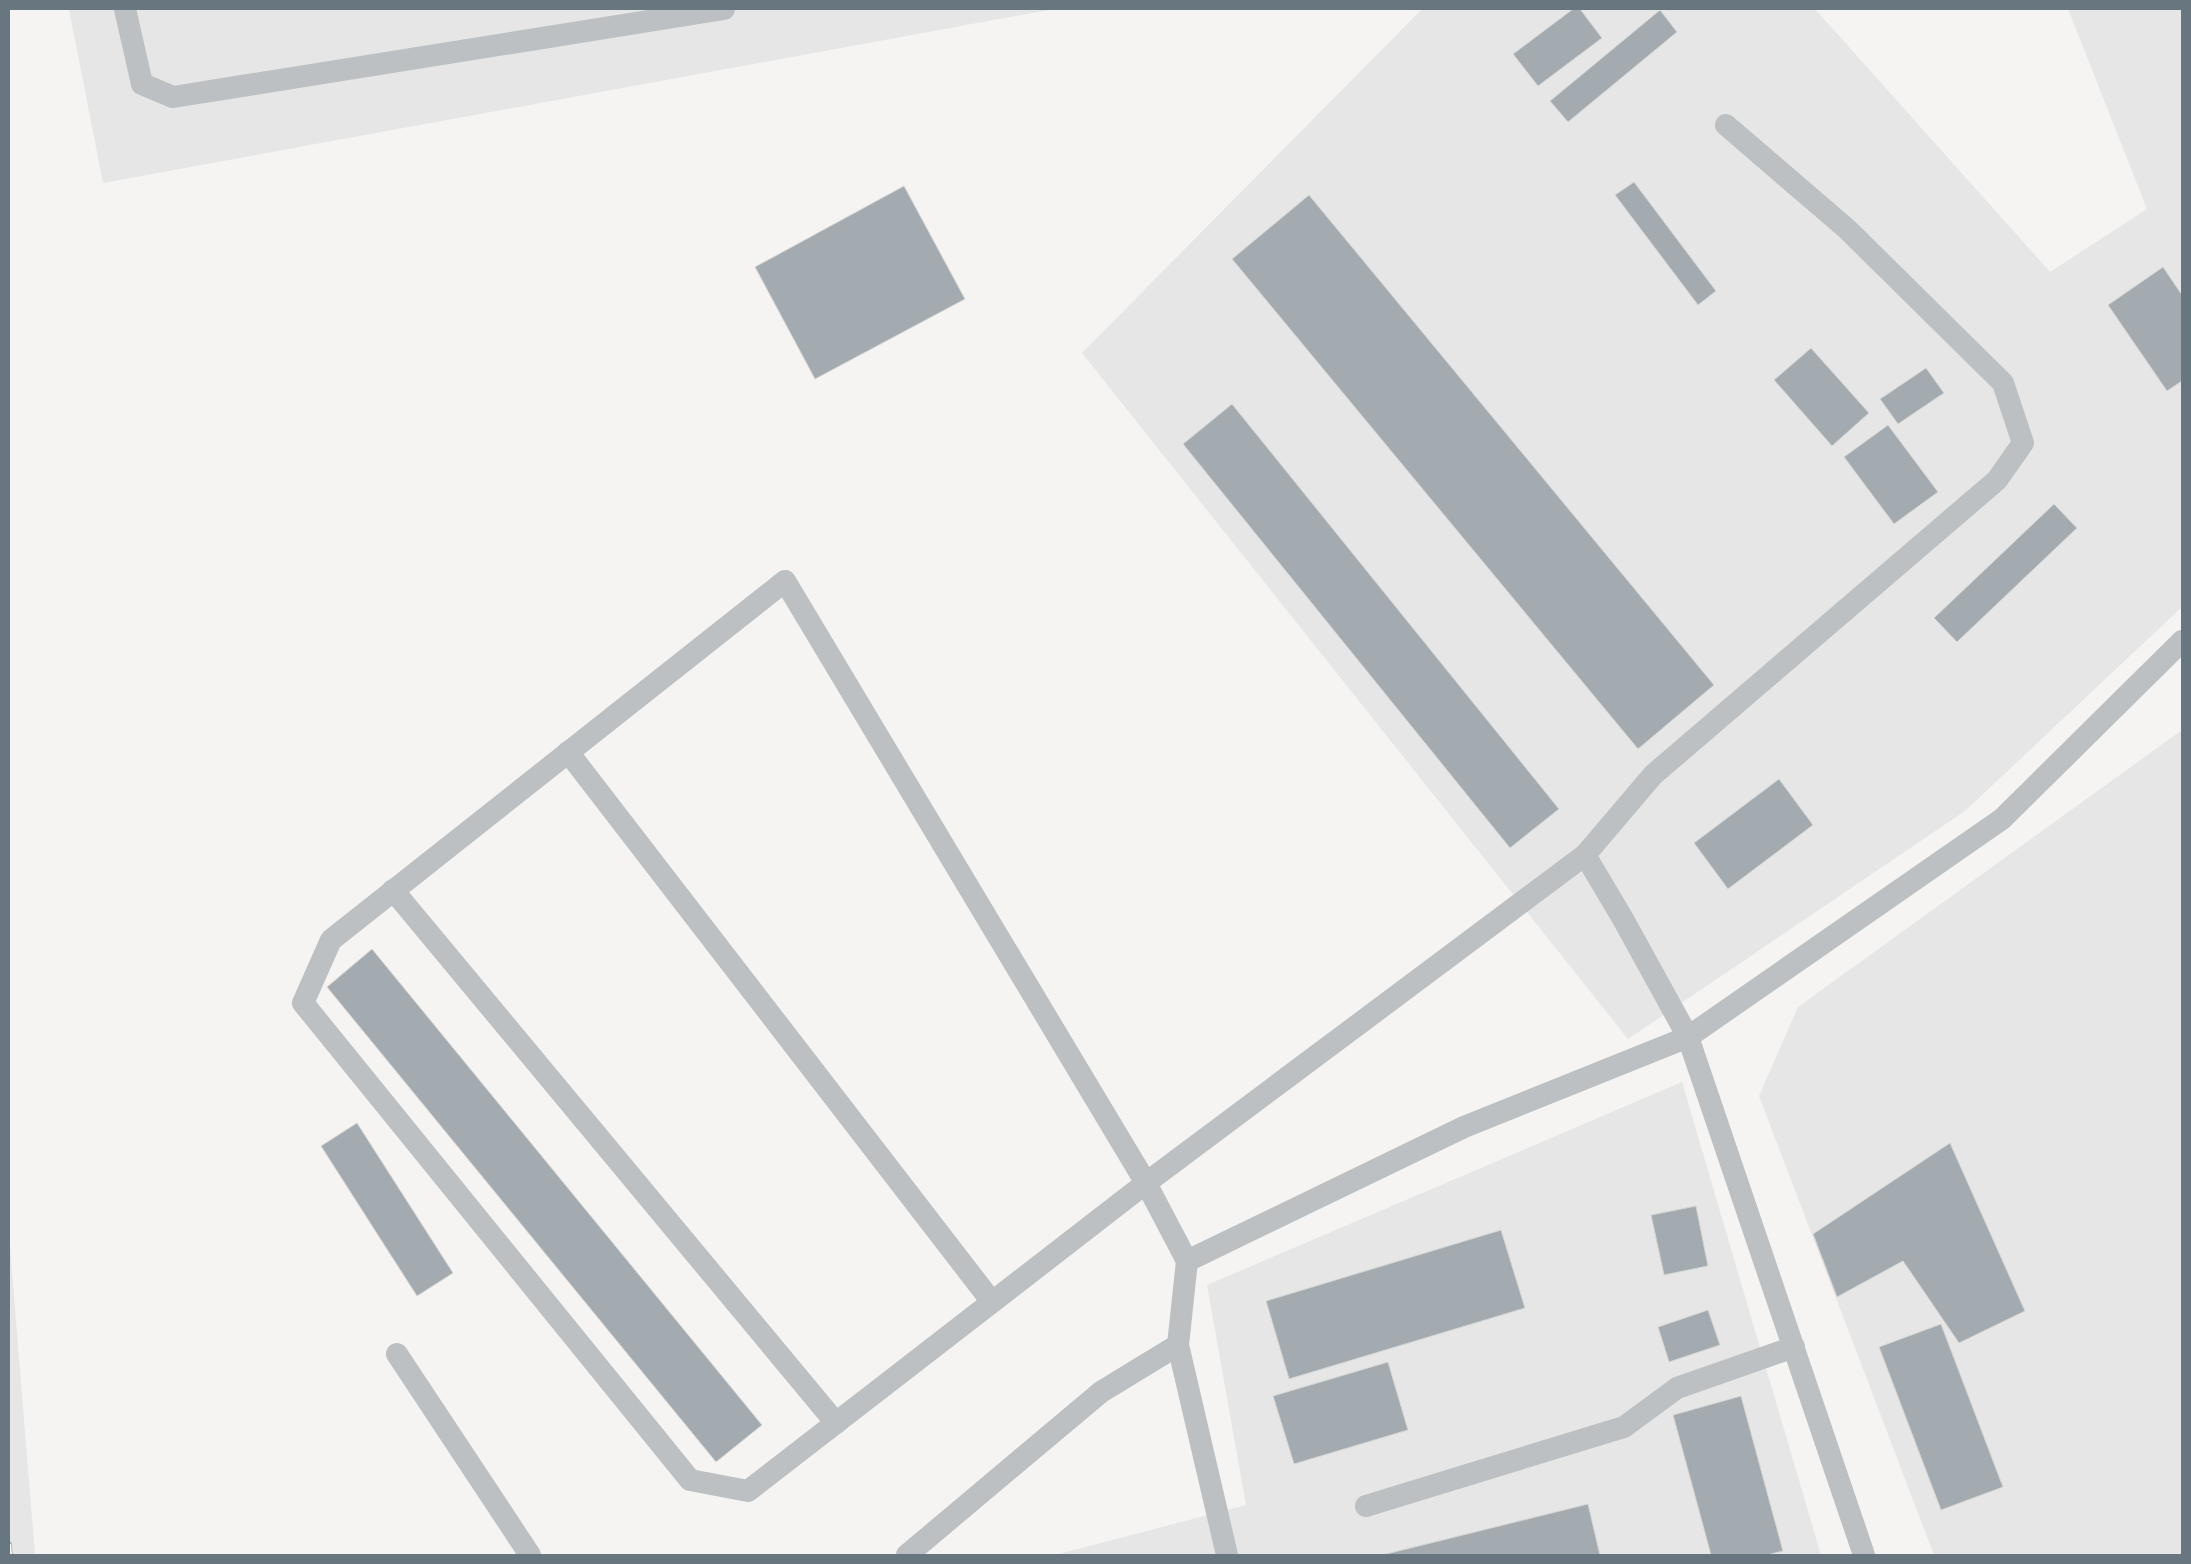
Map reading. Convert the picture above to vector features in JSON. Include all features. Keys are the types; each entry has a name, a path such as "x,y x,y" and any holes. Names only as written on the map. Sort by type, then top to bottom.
{"lane":[{"path":"125,9 142,84 173,98 724,9"},
{"path":"1227,1555 1178,1345 1187,1261 1146,1184 784,581 331,940 303,1004 690,1480 748,1491 1146,1184 1585,855 1653,775 1996,480 2023,443 2003,383 1847,229 1726,126"},
{"path":"1187,1261 1464,1127 1688,1036 2002,818 2182,641"},
{"path":"568,752 992,1302"},
{"path":"1585,855 1688,1036 1863,1555"},
{"path":"393,890 836,1423"},
{"path":"906,1555 1101,1392 1178,1345"},
{"path":"1366,1506 1624,1428 1677,1388 1794,1347"},
{"path":"397,1354 530,1555"}],"shaded area":[{"path":"69,9 1054,9 103,183"},
{"path":"1422,9 1815,9 2050,272 2147,209 2068,9 2182,9 2182,607 1965,811 1628,1039 1082,353"},
{"path":"2182,730 2182,1555 1934,1555 1759,1096 1798,1007"},
{"path":"1682,1082 1821,1555 1055,1555 1246,1505 1207,1285"},
{"path":"9,1232 10,1247 35,1555 9,1555"}],"building":[{"path":"1573,9 1580,9 1602,38 1538,86 1513,54"},
{"path":"1660,10 1677,32 1568,122 1550,101"},
{"path":"1634,182 1716,291 1698,305 1615,195"},
{"path":"904,186 965,299 815,379 755,267"},
{"path":"1309,195 1714,685 1638,749 1232,259"},
{"path":"2163,267 2182,295 2182,381 2167,391 2108,305"},
{"path":"1811,348 1869,413 1832,446 1774,380"},
{"path":"1926,368 1944,393 1898,424 1880,399"},
{"path":"1232,404 1559,809 1510,848 1183,444"},
{"path":"1888,425 1938,492 1894,524 1844,457"},
{"path":"2054,504 2077,528 1957,642 1934,618"},
{"path":"1779,779 1813,825 1728,889 1694,843"},
{"path":"372,949 762,1425 716,1462 327,987"},
{"path":"357,1123 453,1273 417,1296 321,1146"},
{"path":"1950,1143 2025,1311 1959,1343 1903,1261 1837,1297 1813,1234"},
{"path":"1696,1206 1708,1266 1664,1275 1651,1215"},
{"path":"1501,1230 1525,1308 1289,1379 1266,1301"},
{"path":"1708,1310 1720,1345 1669,1362 1658,1327"},
{"path":"1941,1324 2003,1487 1941,1510 1879,1347"},
{"path":"1388,1362 1408,1430 1294,1464 1273,1396"},
{"path":"1741,1396 1783,1551 1767,1555 1711,1555 1673,1415"},
{"path":"1588,1504 1600,1555 1382,1555"}],"railway":[{"path":"9,1544 10,1555"}]}
